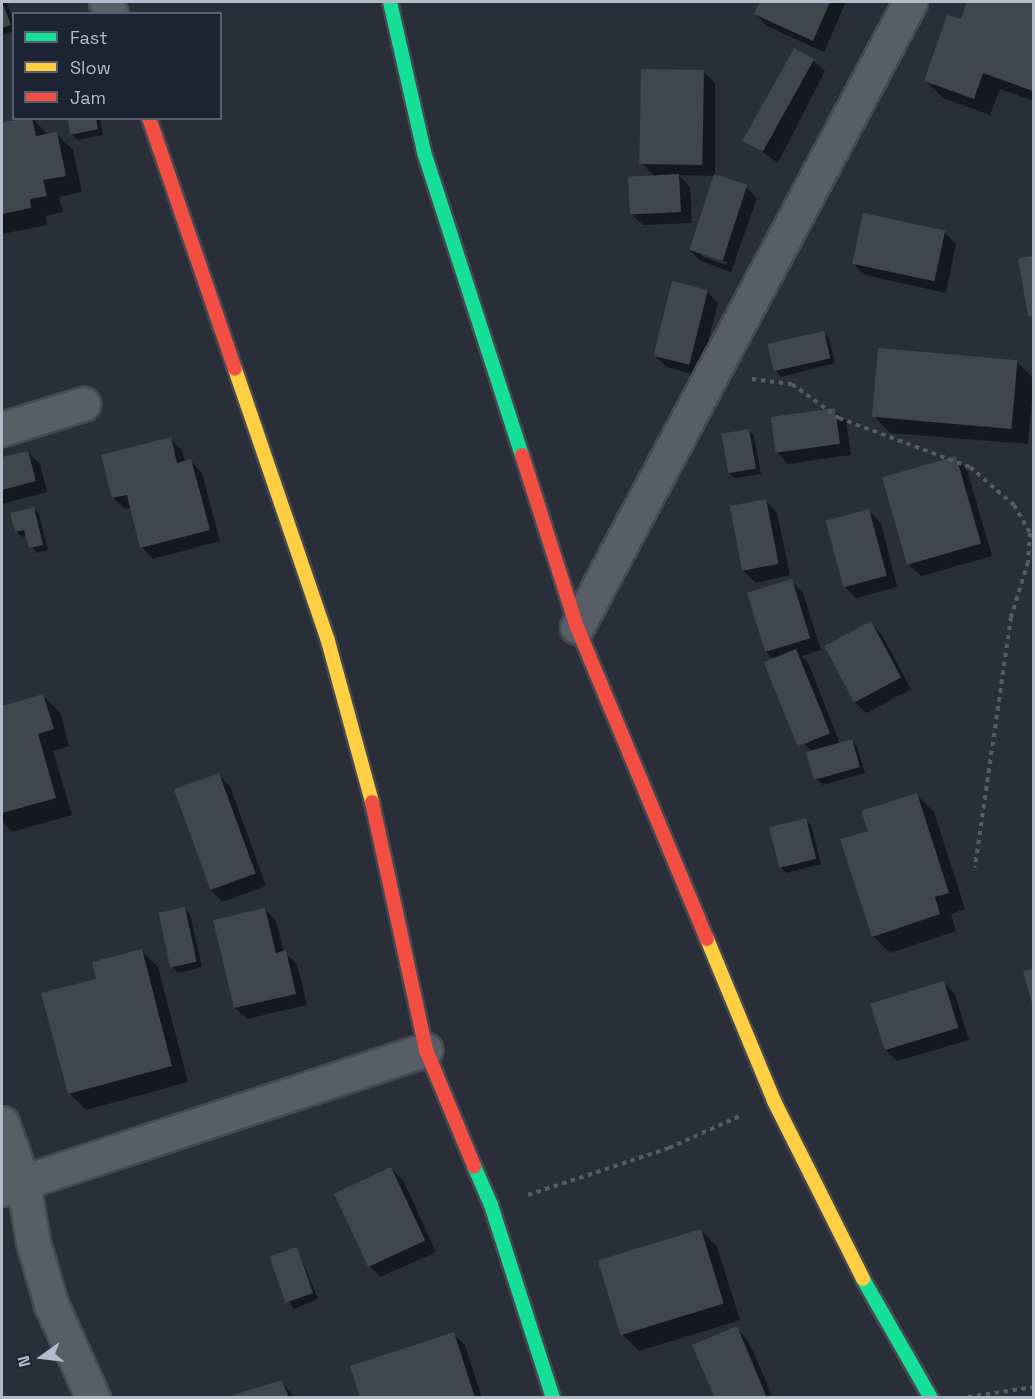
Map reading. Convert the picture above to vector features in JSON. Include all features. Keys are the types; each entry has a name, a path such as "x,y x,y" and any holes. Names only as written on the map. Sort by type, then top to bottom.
{"main road":[{"path":"390,2 424,152 577,627 774,1101 876,1304 931,1398"},
{"path":"150,120 328,641 384,845 426,1050 491,1205 553,1398"}],"street":[{"path":"577,627 910,2"},
{"path":"2,429 83,404"},
{"path":"12,1185 426,1050"},
{"path":"2,1123 12,1185 33,1242 51,1304 93,1398"}],"path":[{"path":"712,374 792,384 839,418 970,467 1014,506 1032,532 1028,562 1011,618 975,867"},
{"path":"491,1205 570,1184 636,1160 774,1101"},
{"path":"961,1398 1034,1387"}],"building":[{"path":"2,2 11,25 2,28"},
{"path":"760,2 830,2 813,41 754,14"},
{"path":"967,2 1034,2 1033,91 983,73 974,99 924,81 947,15 961,19"},
{"path":"794,48 814,59 763,152 743,141"},
{"path":"641,69 704,70 702,165 639,164"},
{"path":"32,120 36,136 57,132 66,176 43,180 47,196 30,199 31,208 2,214 2,122"},
{"path":"68,120 96,120 98,129 70,135"},
{"path":"679,174 681,212 630,215 628,177"},
{"path":"714,174 747,185 723,261 689,250"},
{"path":"863,213 945,230 934,281 852,264"},
{"path":"1034,256 1034,316 1028,316 1018,258"},
{"path":"672,281 708,290 689,365 653,356"},
{"path":"824,331 830,358 774,371 767,344"},
{"path":"878,348 1017,360 1011,429 872,417"},
{"path":"835,408 840,444 776,453 771,417"},
{"path":"749,429 756,468 728,473 721,434"},
{"path":"171,437 177,463 191,459 210,530 140,548 127,495 112,498 101,455"},
{"path":"28,451 36,481 2,490 2,457"},
{"path":"956,456 981,543 907,565 882,477"},
{"path":"766,499 779,564 742,571 730,506"},
{"path":"34,507 43,545 29,548 24,530 15,532 10,513"},
{"path":"869,509 887,576 843,587 826,521"},
{"path":"792,579 810,638 765,652 747,593"},
{"path":"871,621 901,678 854,702 824,646"},
{"path":"796,649 830,733 798,746 764,662"},
{"path":"43,694 54,729 38,734 56,798 2,813 2,706"},
{"path":"852,739 860,767 814,780 806,752"},
{"path":"219,773 256,874 210,890 174,789"},
{"path":"917,793 949,893 935,897 940,914 872,937 840,839 868,831 861,811"},
{"path":"806,818 816,859 779,868 769,827"},
{"path":"185,907 197,962 170,967 159,913"},
{"path":"265,908 276,953 286,950 296,994 234,1008 213,920"},
{"path":"142,949 172,1066 68,1094 41,993 96,979 92,962"},
{"path":"1034,969 1034,1007 1033,1007 1023,971"},
{"path":"944,981 958,1028 885,1050 870,1004"},
{"path":"391,1167 425,1240 368,1267 334,1194"},
{"path":"701,1229 724,1304 621,1335 598,1261"},
{"path":"297,1247 313,1293 286,1303 270,1256"},
{"path":"737,1326 767,1398 715,1398 692,1345"},
{"path":"454,1332 475,1398 360,1398 350,1366"},
{"path":"282,1380 289,1398 227,1398 227,1397"}],"traffic: fast":[{"path":"390,2 424,152 522,455"},
{"path":"474,1166 491,1205 553,1398"},
{"path":"863,1279 931,1398"}],"traffic: slow":[{"path":"235,369 328,641 372,802"},
{"path":"707,939 774,1101 863,1279"}],"traffic: jam":[{"path":"150,120 235,369"},
{"path":"522,455 577,627 707,939"},
{"path":"372,802 426,1050 474,1166"}]}
